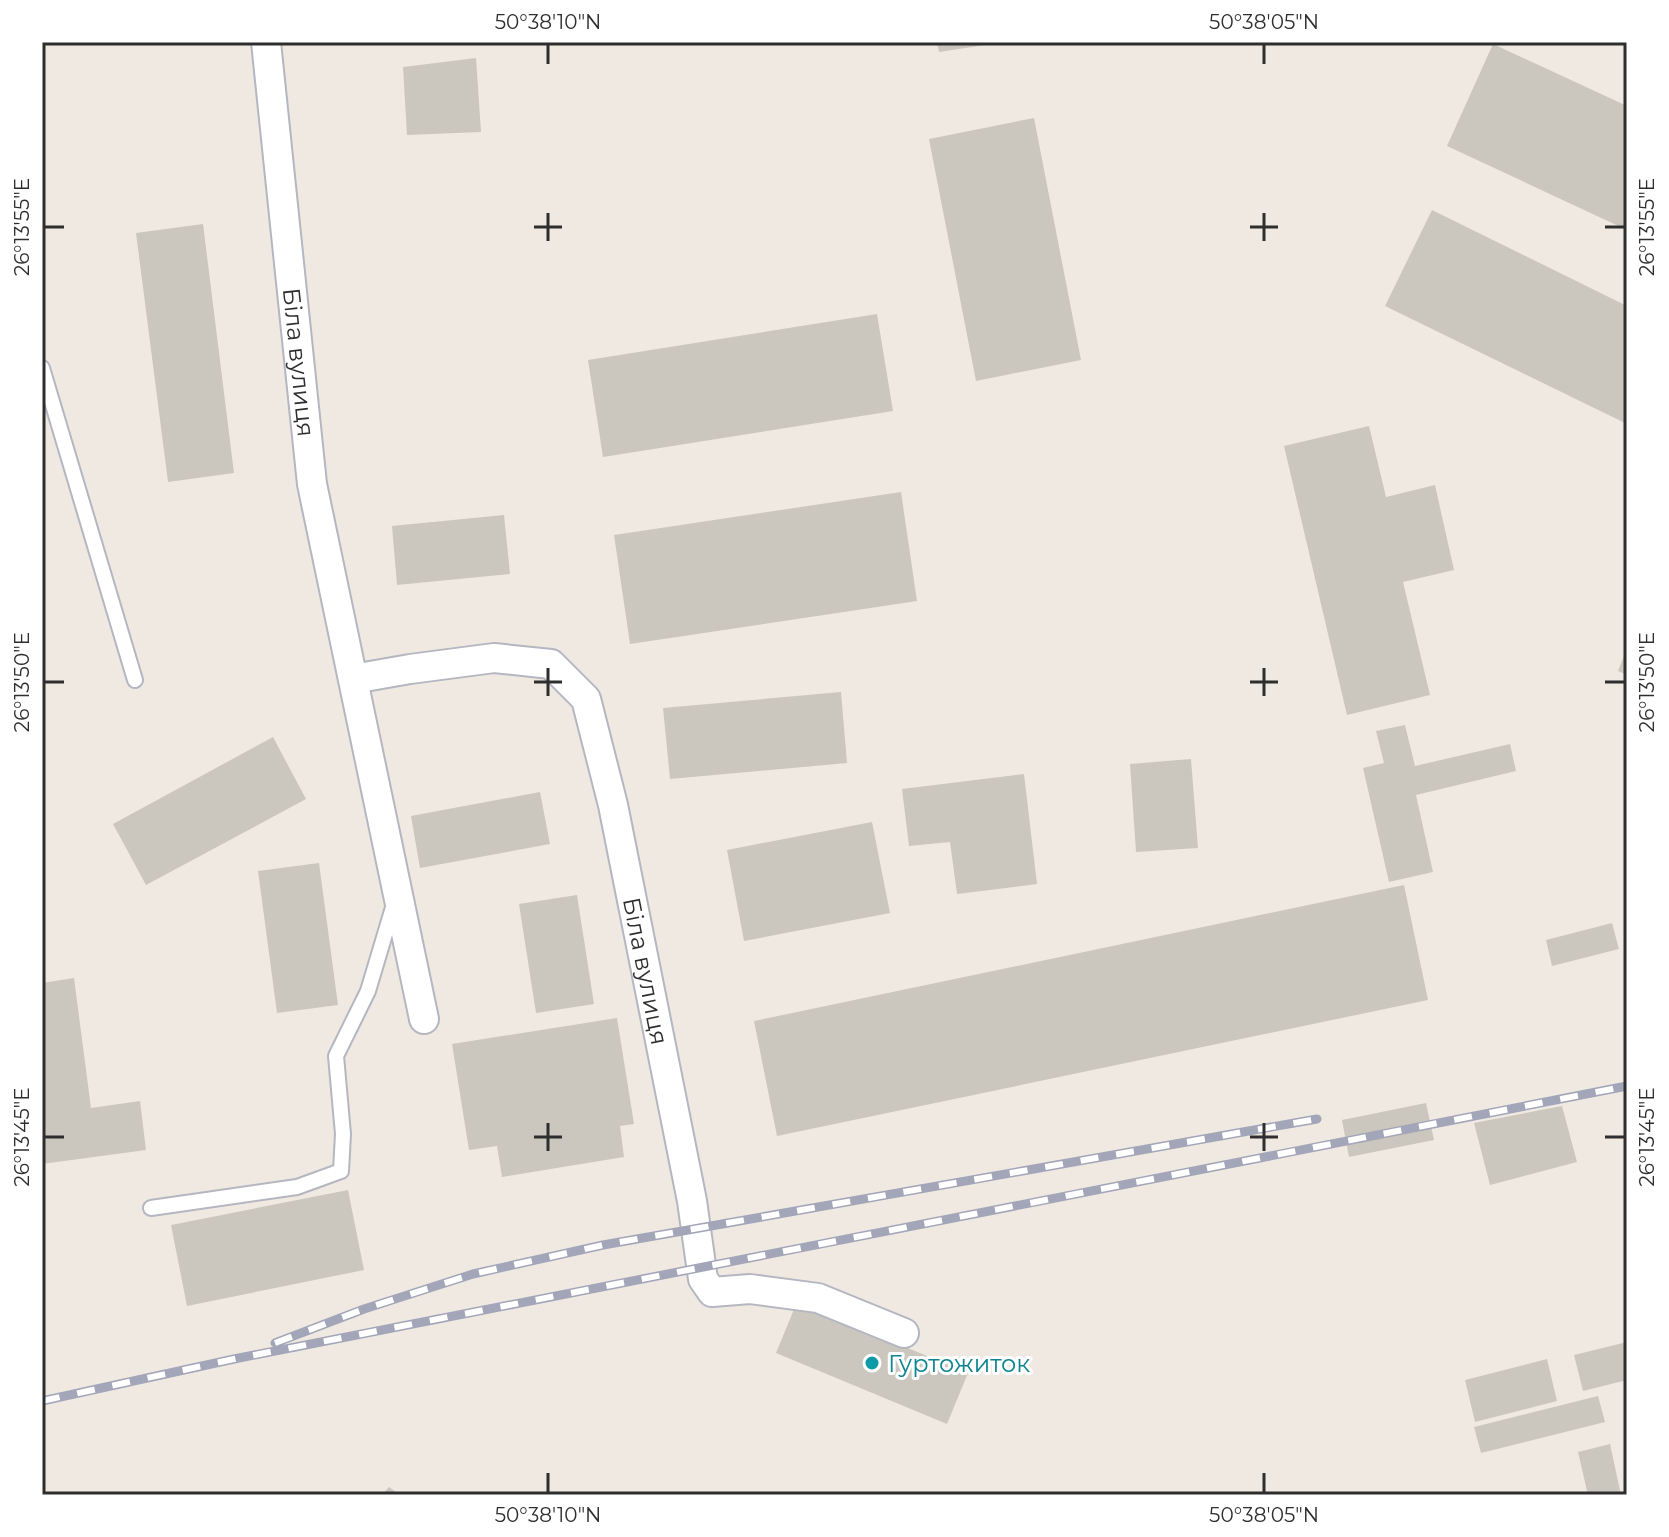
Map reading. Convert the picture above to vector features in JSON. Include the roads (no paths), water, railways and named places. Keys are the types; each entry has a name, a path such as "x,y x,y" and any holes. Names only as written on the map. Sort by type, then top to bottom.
{"street":[{"name":"Біла вулиця","path":"266,42 312,484 424,1019"},
{"name":"Біла вулиця","path":"353,679 494,658 551,664 586,699 622,850 692,1201 703,1279 712,1292 750,1289 818,1298 904,1333"}],"lane":[{"path":"42,368 135,680"},
{"path":"151,1208 297,1187 341,1171 343,1134 336,1056 368,991 397,892"}],"railway":[{"path":"42,1401 234,1359 1627,1086"},
{"path":"275,1343 364,1309 473,1274 603,1245 1317,1119"}],"place":[{"name":"Гуртожиток","path":"872,1363"}]}
